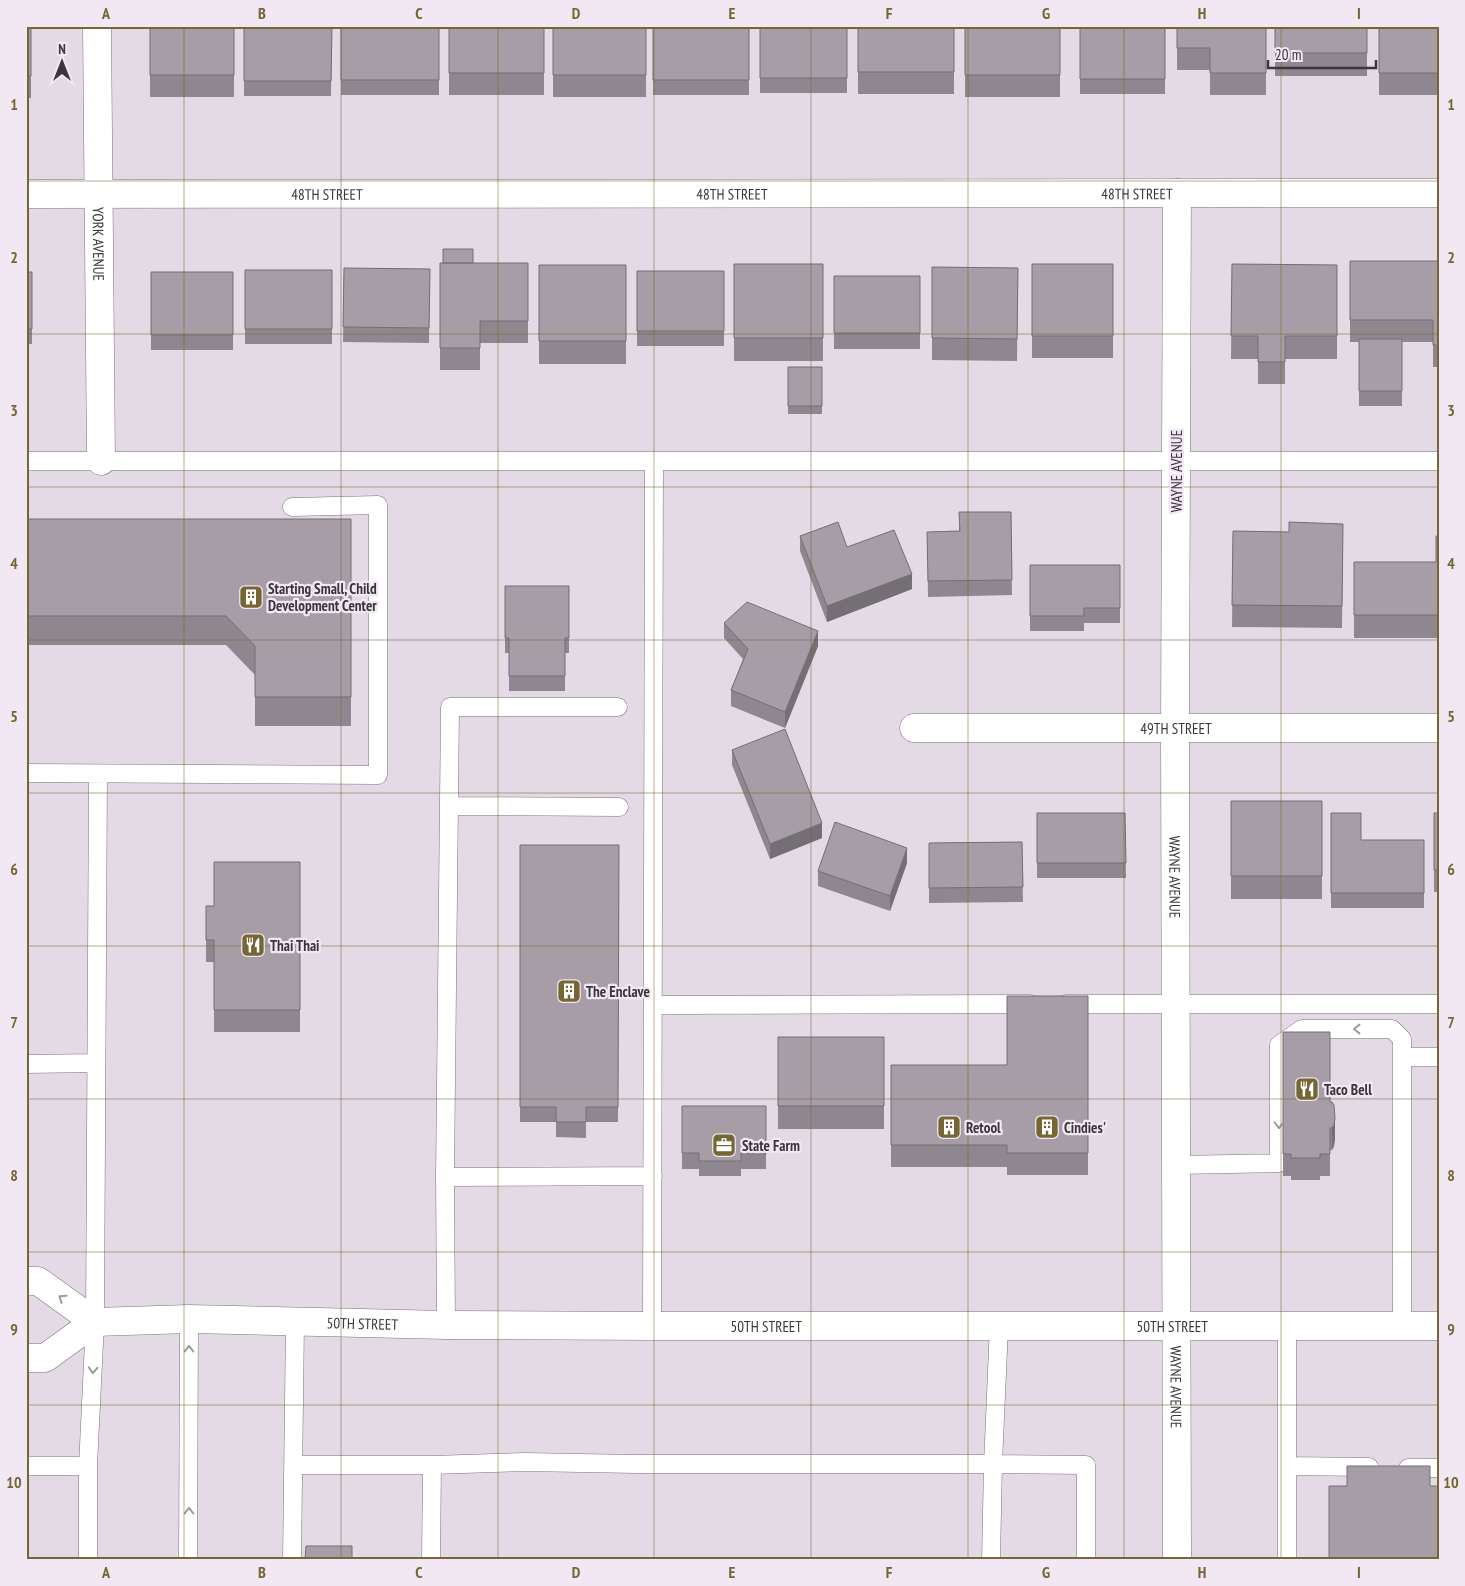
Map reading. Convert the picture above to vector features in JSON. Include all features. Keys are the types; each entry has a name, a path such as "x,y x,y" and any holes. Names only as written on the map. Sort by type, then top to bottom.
{"street":[{"name":"YORK AVENUE","path":"97,26 101,461"},
{"name":"WAYNE AVENUE","path":"1177,193 1175,728 1178,1560"},
{"name":"48TH STREET","path":"26,194 1439,193"},
{"name":"49TH STREET","path":"914,728 1439,728"},
{"path":"26,1281 38,1281 95,1322 45,1358 26,1358"},
{"name":"50TH STREET","path":"95,1322 189,1319 446,1325 1439,1326"}],"lane":[{"path":"26,461 1439,461"},
{"path":"652,1326 654,461"},
{"path":"26,772 378,775 378,505 292,506"},
{"path":"446,1325 445,1177 450,707 618,707"},
{"path":"88,1560 88,1466 95,1322 98,774"},
{"path":"449,806 619,807"},
{"path":"653,1005 1439,1004"},
{"path":"1176,1165 1279,1163 1279,1045 1302,1029 1392,1029 1402,1039 1402,1326"},
{"path":"1402,1056 1439,1057"},
{"path":"26,1064 96,1063"},
{"path":"445,1177 653,1176"},
{"path":"188,1560 189,1319"},
{"path":"292,1560 295,1322"},
{"path":"991,1560 999,1326"},
{"path":"1287,1326 1287,1560"},
{"path":"294,1465 432,1465 525,1462 1086,1465 1086,1560"},
{"path":"432,1465 432,1560"},
{"path":"26,1466 88,1466"},
{"path":"1287,1466 1439,1468"}],"building":[{"path":"26,26 31,26 31,76 26,76"},
{"path":"150,26 234,26 234,75 150,75"},
{"path":"244,26 332,26 331,81 244,81"},
{"path":"341,26 439,26 439,80 341,80"},
{"path":"449,26 544,26 544,73 449,73"},
{"path":"553,26 646,26 646,75 553,75"},
{"path":"653,26 749,26 749,80 653,80"},
{"path":"760,26 847,26 847,78 760,78"},
{"path":"858,26 954,26 954,72 858,72"},
{"path":"965,26 1060,26 1060,75 965,75"},
{"path":"1080,26 1165,26 1165,79 1080,79"},
{"path":"1177,26 1266,26 1266,73 1210,73 1210,48 1177,48"},
{"path":"1275,26 1367,26 1367,53 1275,53"},
{"path":"1379,26 1439,26 1439,73 1379,73"},
{"path":"443,249 473,249 473,263 443,263"},
{"path":"1350,261 1439,261 1439,345 1433,345 1433,320 1350,320"},
{"path":"440,263 528,263 528,321 480,321 480,348 440,348"},
{"path":"734,264 823,264 823,338 734,338"},
{"path":"1032,264 1113,264 1113,336 1032,336"},
{"path":"1232,264 1337,265 1337,336 1285,336 1285,362 1258,362 1258,336 1231,336"},
{"path":"539,265 626,265 626,341 539,341"},
{"path":"932,267 1018,268 1017,339 932,338"},
{"path":"344,268 430,269 429,328 343,327"},
{"path":"245,270 332,270 332,329 245,329"},
{"path":"637,271 724,271 724,331 637,331"},
{"path":"26,272 32,272 32,329 26,329"},
{"path":"151,272 233,272 233,335 151,335"},
{"path":"834,276 920,276 920,333 834,333"},
{"path":"1359,339 1402,339 1402,391 1359,391"},
{"path":"788,367 822,367 822,406 788,406"},
{"path":"959,512 1011,512 1012,580 928,581 927,532 960,531"},
{"path":"26,519 351,519 351,697 255,697 255,646 226,616 26,616"},
{"path":"838,522 847,547 894,530 912,574 827,606 800,536"},
{"path":"1289,522 1343,524 1342,606 1232,605 1233,531 1289,532"},
{"path":"1436,536 1439,536 1439,615 1354,615 1354,562 1436,562"},
{"path":"1030,565 1120,565 1120,608 1084,608 1084,616 1030,616"},
{"path":"505,586 569,586 569,638 565,638 565,676 509,676 509,638 505,638"},
{"path":"747,602 818,631 785,712 731,690 748,649 724,623"},
{"path":"785,729 822,823 770,844 732,750"},
{"path":"1231,801 1322,801 1322,876 1231,876"},
{"path":"1037,813 1125,813 1126,863 1037,863"},
{"path":"1331,813 1361,813 1361,840 1424,840 1424,893 1331,893"},
{"path":"1434,813 1439,813 1439,870 1434,870"},
{"path":"835,822 907,848 890,896 818,871"},
{"path":"1022,842 1023,887 929,888 929,843"},
{"name":"The Enclave","path":"520,845 619,845 618,1107 586,1107 586,1122 556,1122 556,1107 520,1107"},
{"name":"Thai Thai","path":"214,862 300,862 300,1010 214,1010 214,940 206,940 206,906 214,906"},
{"path":"1007,996 1088,996 1088,1153 1007,1153 1007,1145 891,1145 891,1065 1007,1065"},
{"name":"Taco Bell","path":"1283,1032 1330,1032 1330,1102 1334,1105 1335,1118 1334,1125 1330,1128 1330,1154 1320,1154 1320,1158 1291,1158 1291,1154 1283,1154"},
{"path":"778,1037 884,1037 884,1106 778,1106"},
{"name":"State Farm","path":"682,1106 766,1106 766,1154 741,1153 741,1161 699,1161 699,1153 682,1153"},
{"path":"1347,1466 1430,1466 1430,1486 1439,1486 1439,1560 1329,1560 1329,1486 1347,1486"},
{"path":"306,1546 352,1546 352,1560 305,1560"}],"place":[{"name":"Starting Small, Child Development Center","path":"251,597"},
{"name":"Thai Thai","path":"253,945"},
{"name":"The Enclave","path":"569,991"},
{"name":"Taco Bell","path":"1307,1089"},
{"name":"Retool","path":"949,1127"},
{"name":"Cindies'","path":"1047,1127"},
{"name":"State Farm","path":"724,1145"}]}
